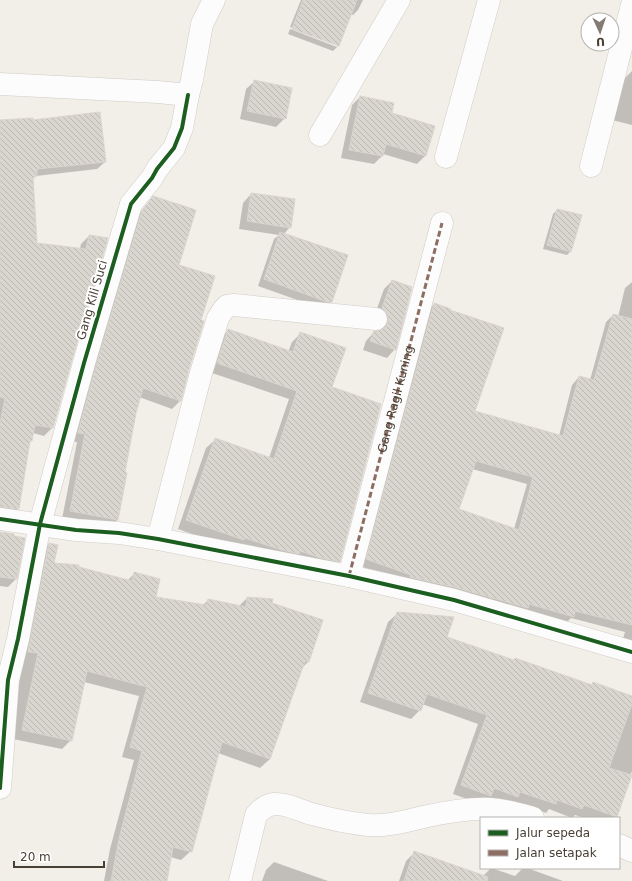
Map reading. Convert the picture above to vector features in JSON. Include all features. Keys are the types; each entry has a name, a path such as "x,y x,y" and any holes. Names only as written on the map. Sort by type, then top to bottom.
{"street":[{"name":"Gang Kili Suci","path":"8,680 18,639 40,524 84,363 131,204 174,148 182,128 202,24 214,0"},
{"path":"320,135 399,0"},
{"path":"446,157 489,0"},
{"path":"591,166 632,5"},
{"path":"0,84 158,92 188,95"},
{"name":"Gang Ragil Kuning","path":"349,576 442,223"},
{"path":"158,539 201,373 218,318 224,309 227,306 234,304 376,319"},
{"path":"0,519 76,530 119,533 158,539 349,576 454,600 632,652"},
{"path":"0,657 3,661 8,680 0,788"},
{"path":"240,881 256,815 266,806 272,804 286,806 311,814 354,824 374,826 393,824 430,815 467,810 491,809 512,812 530,817"},
{"path":"620,845 632,851"}],"building":[{"path":"303,0 357,0 339,46 292,29"},
{"path":"254,80 292,88 286,119 247,111"},
{"path":"360,96 394,103 392,113 435,126 426,156 386,144 383,156 349,150"},
{"path":"100,112 106,162 37,169 37,176 33,177 37,243 86,249 89,235 108,238 53,428 35,425 32,441 30,441 19,509 0,507 0,424 5,398 0,397 0,120 33,118 33,120"},
{"path":"251,193 295,199 291,228 247,221"},
{"path":"153,196 196,210 179,265 215,276 201,320 204,321 181,401 143,388 136,413 118,520 70,511 85,434 78,433 96,366 142,211"},
{"path":"557,209 582,215 571,252 547,245"},
{"path":"280,232 348,255 332,302 327,302 264,279"},
{"path":"392,280 412,287 396,350 370,341 374,331 381,330 386,327 388,321 387,314 382,308"},
{"path":"434,303 451,309 450,310 504,328 475,411 563,436 579,376 594,380 613,314 632,319 632,625 575,611 574,617 529,604 528,608 458,588 410,577 411,575 366,559","holes":["476,461 533,477 519,530 459,509"]},
{"path":"228,329 293,352 300,332 346,348 332,387 381,404 340,562 300,551 299,554 282,550 245,538 244,540 186,520 215,438 274,459 297,391 217,363"},
{"path":"0,532 14,534 14,536 25,538 17,579 0,577"},
{"path":"49,543 58,545 54,563 79,565 79,567 132,581 134,572 160,579 156,597 206,605 208,599 246,607 247,597 273,599 272,603 323,620 309,662 305,661 270,759 222,742 192,852 173,847 167,881 111,881 119,839 142,751 130,747 147,687 87,671 72,741 22,730 38,653 28,652"},
{"path":"397,612 454,617 447,637 514,660 515,658 592,685 593,682 632,696 632,704 609,768 632,775 617,817 584,805 582,809 557,800 556,804 520,792 518,797 494,788 491,796 461,785 487,715 427,694 421,711 368,693"},
{"path":"414,851 488,877 487,881 404,881"}],"marked path":[{"path":"349,576 442,223"}],"cycle path":[{"path":"0,788 8,680 18,639 40,524 84,363 131,204 174,148 182,128 188,95"},
{"path":"0,519 76,530 119,533 158,539 349,576 454,600 632,652"}]}
